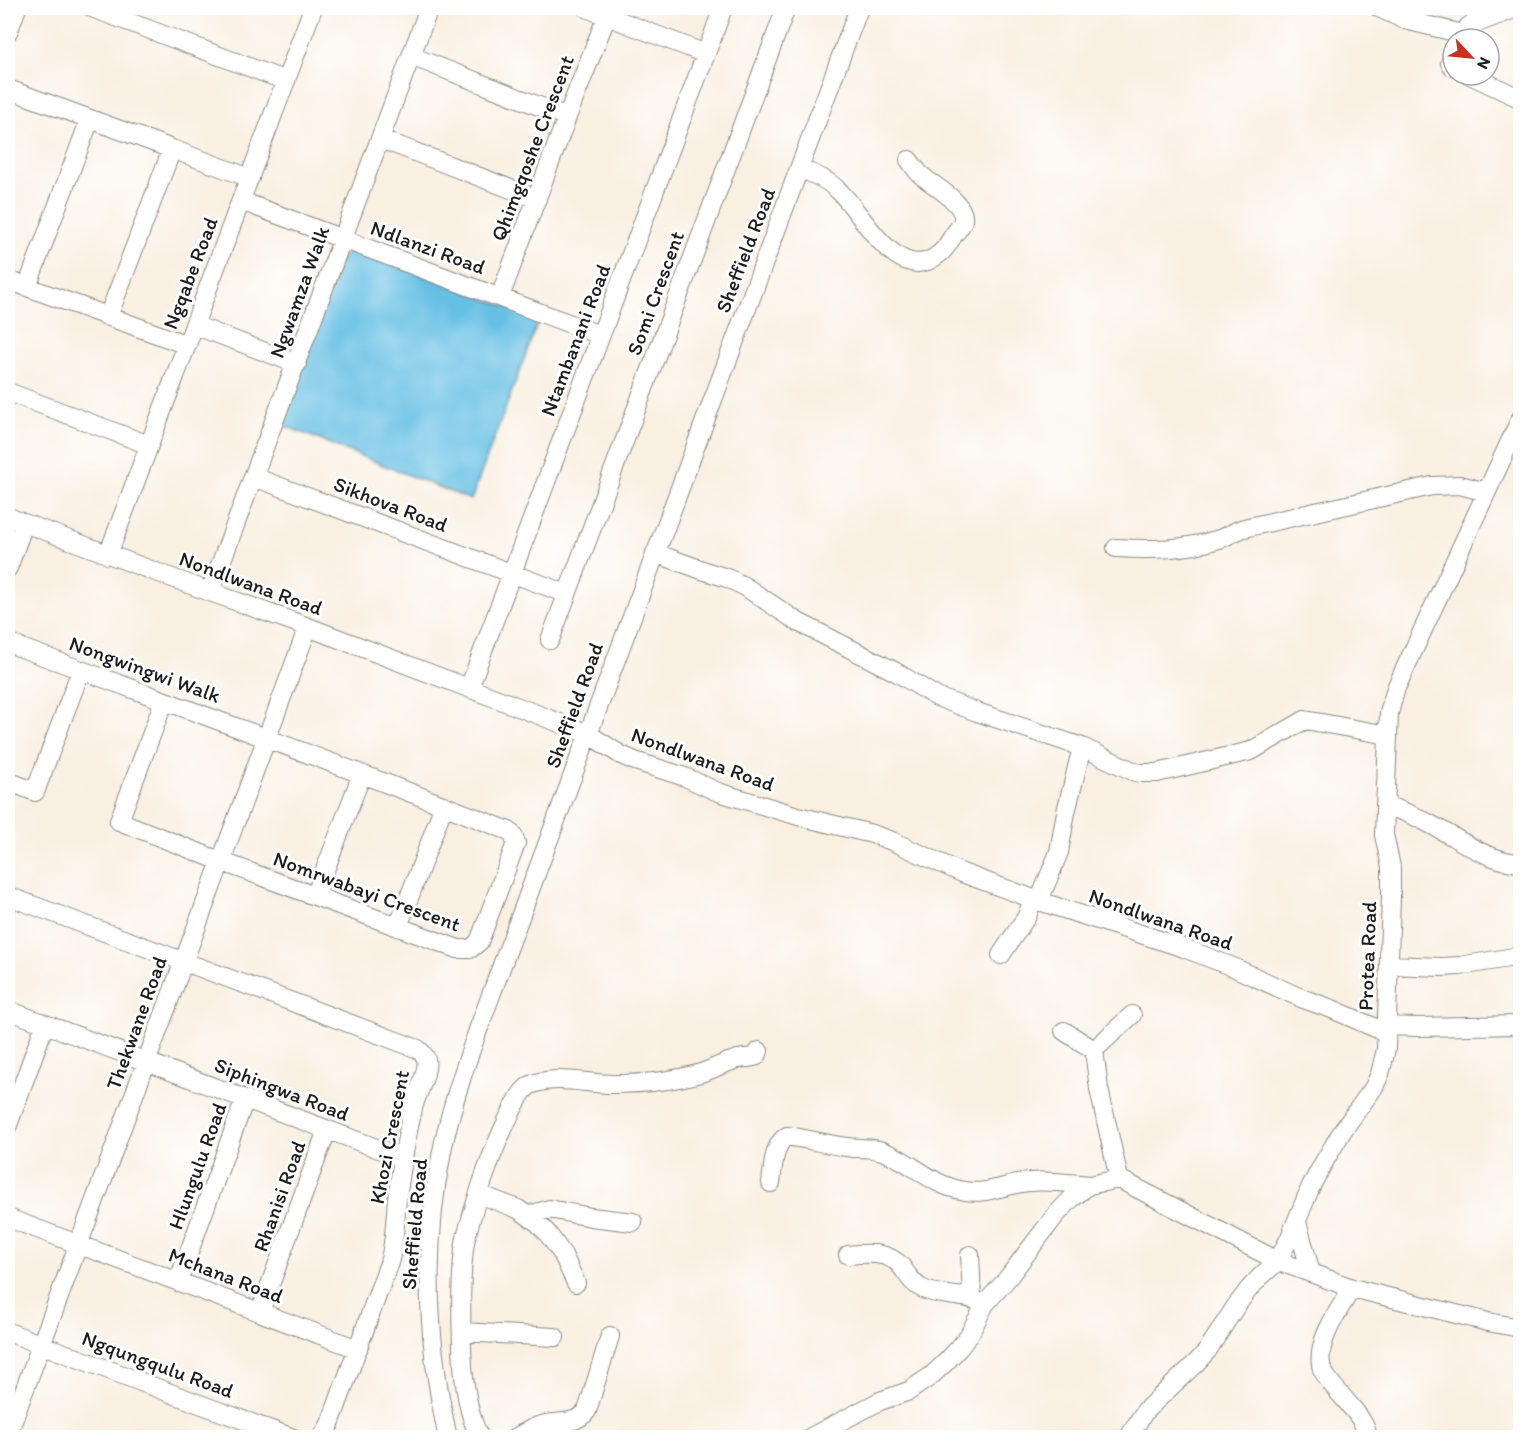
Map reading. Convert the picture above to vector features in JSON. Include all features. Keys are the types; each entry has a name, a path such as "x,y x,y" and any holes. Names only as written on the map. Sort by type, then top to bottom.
{"street":[{"path":"8,32 17,8"},
{"path":"92,8 286,81"},
{"name":"Ngqabe Road","path":"108,555 313,8"},
{"name":"Ngwamza Walk","path":"210,592 429,8"},
{"path":"586,8 608,12 706,54"},
{"name":"Ntambanani Road","path":"469,688 723,8"},
{"name":"Somi Crescent","path":"550,640 786,8"},
{"name":"Sheffield Road","path":"448,1437 435,1367 430,1301 432,1232 442,1150 463,1074 859,8"},
{"path":"1379,8 1405,20 1441,30"},
{"path":"1468,27 1517,8"},
{"name":"Qhimgqoshe Crescent","path":"500,297 608,12"},
{"path":"411,56 567,117"},
{"path":"1496,87 1517,97"},
{"path":"8,89 250,178"},
{"path":"27,287 90,119"},
{"path":"381,139 537,199"},
{"path":"108,316 172,149"},
{"path":"799,169 813,173 838,190 892,253 910,264 927,262 941,254 963,222 957,204 921,174 909,160"},
{"name":"Ndlanzi Road","path":"241,201 600,335"},
{"path":"8,280 187,345"},
{"path":"194,326 297,364"},
{"path":"8,392 149,445"},
{"name":"Protea Road","path":"1128,1437 1145,1410 1196,1363 1216,1339 1236,1306 1278,1261 1324,1162 1343,1130 1374,1087 1380,1074 1386,1049 1392,897 1391,867 1384,835 1389,713 1396,688 1486,492 1519,430"},
{"name":"Sikhova Road","path":"254,477 512,574"},
{"path":"1116,548 1169,549 1194,545 1217,540 1244,528 1432,486 1460,485 1486,492"},
{"path":"8,568 16,520"},
{"name":"Nondlwana Road","path":"16,520 308,627 588,734 635,762 685,777 718,792 892,841 962,873 1036,900 1184,948 1387,1030"},
{"path":"655,553 744,586 798,622 896,672 937,697 1082,747 1135,772 1148,773 1251,751 1305,720 1388,735"},
{"path":"512,574 567,594"},
{"name":"Thekwane Road","path":"8,1434 308,627"},
{"name":"Nongwingwi Walk","path":"8,643 266,738"},
{"path":"8,781 35,792 81,670"},
{"name":"Nomrwabayi Crescent","path":"164,701 119,821 458,949 470,949 479,942 516,843 509,831 266,738"},
{"path":"1001,955 1027,916 1059,852 1082,747"},
{"path":"315,896 362,774"},
{"path":"398,927 444,805"},
{"path":"1385,805 1427,822 1492,858 1504,862 1521,863"},
{"path":"8,896 183,962"},
{"path":"1389,965 1460,966 1521,956"},
{"name":"Khozi Crescent","path":"183,962 418,1048 426,1059 403,1158 392,1253 330,1424 322,1437"},
{"name":"Siphingwa Road","path":"8,1010 403,1158"},
{"path":"1094,1050 1132,1015"},
{"path":"8,1125 45,1024"},
{"path":"1387,1030 1418,1027 1521,1025"},
{"path":"1064,1031 1094,1050"},
{"path":"1094,1050 1099,1089 1119,1179"},
{"path":"480,1437 466,1393 463,1372 462,1283 465,1241 489,1161 525,1089 532,1084 566,1080 639,1084 668,1080 706,1071 735,1060 755,1057 759,1051"},
{"name":"Hlungulu Road","path":"178,1282 246,1099"},
{"name":"Rhanisi Road","path":"260,1312 327,1130"},
{"path":"771,1183 777,1150 780,1142 787,1136 882,1151 942,1185 968,1192 984,1192 1030,1182 1047,1181 1089,1185 1119,1179 1278,1261 1352,1288 1521,1328"},
{"path":"848,1255 882,1255 900,1264 910,1279 923,1289 979,1301 1007,1279 1055,1216 1089,1185"},
{"path":"479,1194 529,1215 548,1234 563,1255 576,1283"},
{"path":"529,1215 549,1209 633,1222"},
{"name":"Mchana Road","path":"8,1218 358,1349"},
{"path":"1297,1221 1311,1273"},
{"path":"817,1435 880,1401 909,1391 924,1381 959,1348 969,1335 979,1301 970,1255"},
{"path":"1352,1288 1327,1333 1321,1359 1322,1368 1328,1379 1362,1421 1368,1437"},
{"name":"Ngqungqulu Road","path":"8,1332 293,1437"},
{"path":"462,1332 555,1337"},
{"path":"515,1437 540,1425 576,1420 585,1414 610,1336"}],"water":[{"path":"354,250 539,319 471,500 280,424 342,256"}]}
